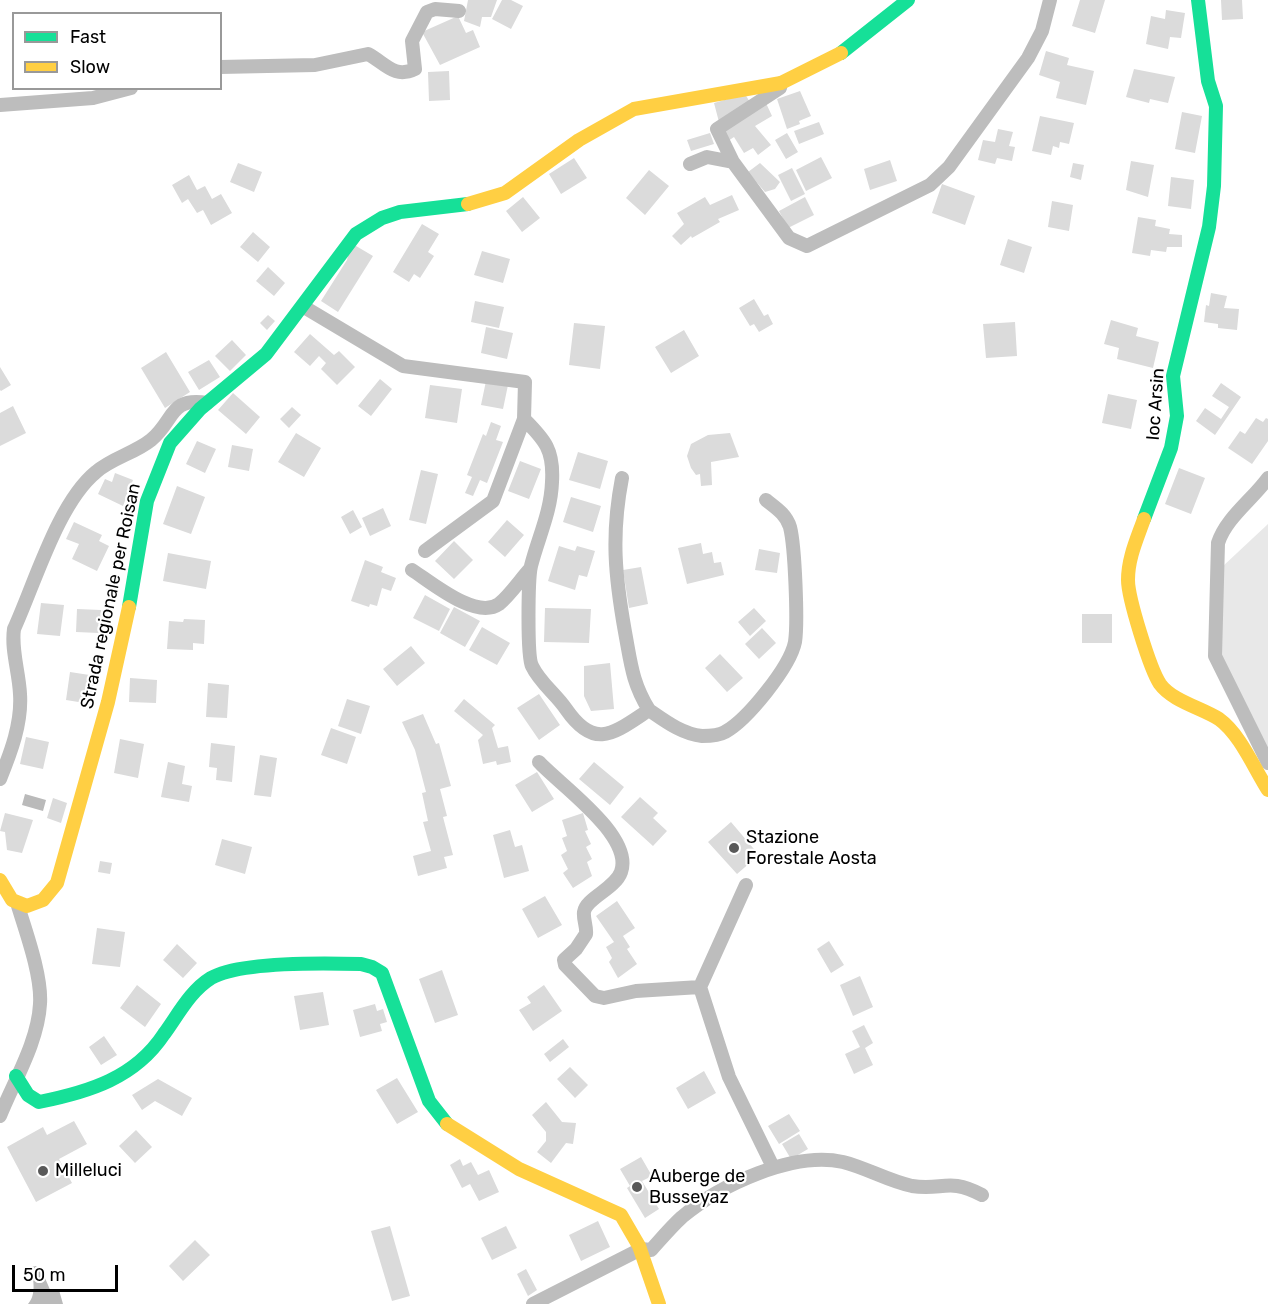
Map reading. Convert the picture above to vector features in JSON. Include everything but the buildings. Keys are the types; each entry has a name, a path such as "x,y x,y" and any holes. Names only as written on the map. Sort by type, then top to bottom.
{"street":[{"name":"Strada regionale per Roisan","path":"18,906 37,905 48,898 57,883 108,702 153,480 170,443 183,425 258,362 304,307 356,234 382,219 424,208 478,203 505,193 588,134 634,109 781,82 805,73 840,54 908,0"},
{"path":"781,82 780,88 717,129 733,162 789,238 807,246 930,185 949,167 1028,58 1042,31 1050,0"},
{"name":"loc Arsin","path":"1197,0 1208,81 1216,106 1214,186 1209,227 1173,376 1177,416 1171,448 1131,554 1128,582 1150,663 1161,685 1168,692 1220,720 1231,731 1268,790"},
{"path":"222,67 315,65 368,54 394,72 407,73 415,69 412,41 427,12 435,9 459,11"},
{"path":"0,105 93,98 123,90"},
{"path":"690,164 707,157 733,162"},
{"path":"304,307 403,366 525,382 524,419 493,501 425,551"},
{"path":"0,779 20,721 21,695 12,639 14,629 69,502 95,472 154,438 180,405 190,401 207,403"},
{"path":"524,419 548,444 552,482 544,531 530,569 528,645 531,665 586,732 598,736 622,727 649,710"},
{"path":"622,478 615,512 615,573 635,687 649,710 687,733 704,736 724,733 746,714 787,662 794,644 797,622 789,526 781,511 766,501"},
{"path":"1268,478 1253,499 1223,527 1218,543 1215,656 1268,763"},
{"path":"412,570 473,608 488,609 499,604 530,569"},
{"path":"539,762 602,821 617,843 622,856 622,871 615,882 587,905 583,913 586,934 576,949 564,960 565,965 595,996 604,998 636,991 700,987"},
{"path":"0,880 9,900 18,906 39,986 40,1004 30,1045 0,1116"},
{"path":"746,885 700,987 729,1077 774,1167"},
{"path":"16,1076 28,1095 39,1102 69,1097 121,1076 149,1056 206,981 231,970 357,963 373,966 382,973 429,1101 439,1117 519,1169 621,1215 629,1224 641,1249 649,1281 659,1304"},
{"path":"533,1304 641,1249 651,1250 681,1218 697,1206 774,1167 809,1162 842,1162 911,1185 928,1188 950,1183 966,1186 982,1195"}],"shaded area":[{"path":"1268,524 1268,761 1219,655 1222,567"},
{"path":"25,794 46,800 43,811 22,805"},
{"path":"36,1266 42,1271 51,1292 59,1290 63,1304 28,1304 33,1296 31,1267"}],"traffic: fast":[{"path":"841,53 908,0"},
{"path":"1144,519 1171,448 1177,416 1173,376 1209,227 1214,186 1216,106 1208,81 1198,0"},
{"path":"129,607 147,501 170,443 200,409 266,354 356,234 382,218 400,212 468,204"},
{"path":"16,1076 28,1095 39,1102 93,1088 125,1072 139,1062 164,1034 191,996 211,978 224,972 262,966 361,964 382,973 429,1101 447,1124"}],"traffic: slow":[{"path":"468,204 505,193 579,140 634,109 781,83 841,53"},
{"path":"1144,519 1131,556 1128,580 1135,617 1156,676 1165,690 1172,695 1227,725 1240,742 1268,790"},
{"path":"0,880 12,900 27,906 43,900 57,883 108,702 129,607"},
{"path":"447,1124 519,1169 621,1215 639,1246 659,1304"}],"place":[{"name":"Stazione Forestale Aosta","path":"734,848"},
{"name":"Milleluci","path":"43,1171"},
{"name":"Auberge de Busseyaz","path":"637,1187"}]}
